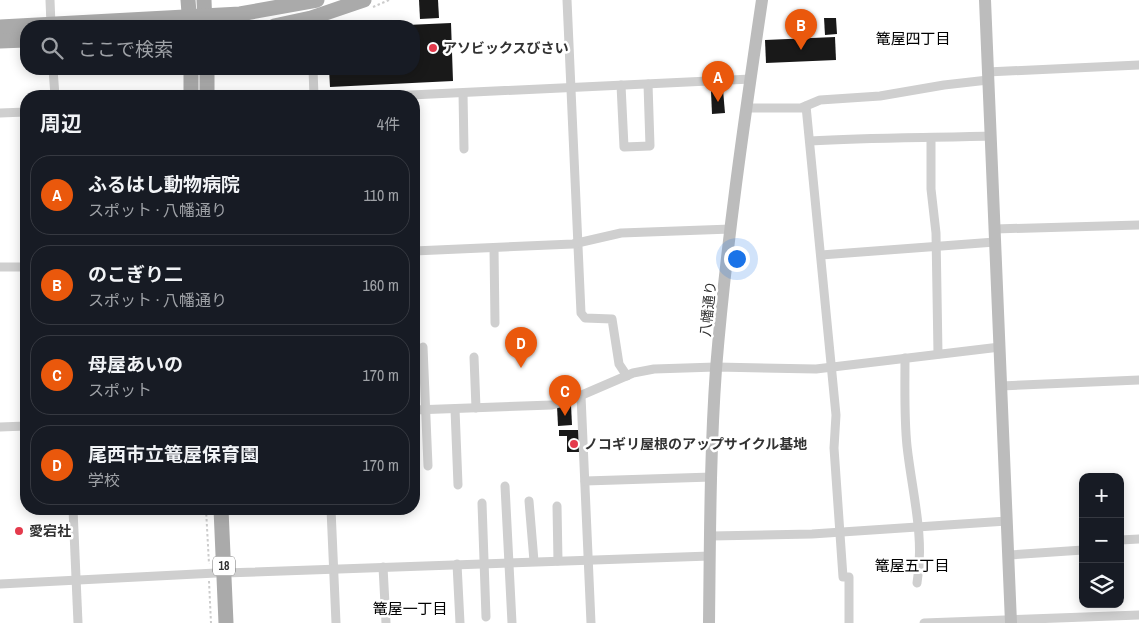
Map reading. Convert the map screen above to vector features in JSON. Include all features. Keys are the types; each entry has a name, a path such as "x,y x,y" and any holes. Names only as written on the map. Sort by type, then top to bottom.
{"main road":[{"path":"188,0 189,20"},
{"path":"204,0 205,20"},
{"path":"316,20 364,0"},
{"path":"210,20 312,1"},
{"path":"0,27 20,26"},
{"path":"0,41 20,40"},
{"path":"191,75 192,90"},
{"path":"206,75 207,90"},
{"name":"18","path":"214,515 226,623"},
{"name":"18","path":"218,623 221,515"}],"street":[{"path":"50,0 51,20"},
{"path":"567,0 581,313 586,318 612,319 619,364 627,376"},
{"name":"八幡通り","path":"709,623 716,367 731,230 762,0"},
{"path":"984,0 1011,622"},
{"path":"747,108 786,110 806,106 820,100 880,96 988,76 1139,65"},
{"path":"53,75 54,90"},
{"path":"313,75 314,90"},
{"path":"420,95 751,79"},
{"path":"621,86 624,147 650,146 648,84"},
{"path":"463,93 464,149"},
{"path":"806,106 836,415 834,448 843,577 849,576 849,623"},
{"path":"0,113 20,112"},
{"path":"810,141 858,137 931,138 990,136"},
{"path":"931,138 931,189 936,246 938,354"},
{"path":"995,229 1139,225"},
{"path":"420,251 578,243 621,233 731,230"},
{"path":"821,255 995,242"},
{"path":"494,248 495,324"},
{"path":"0,268 20,266"},
{"path":"423,347 428,466"},
{"path":"420,410 552,405 581,396 627,376 654,369 832,367 1000,347"},
{"path":"474,357 476,408"},
{"path":"905,358 907,446 919,526 920,568 917,583"},
{"path":"1001,386 1139,380"},
{"path":"581,396 591,623"},
{"path":"455,409 458,485"},
{"path":"0,427 20,426"},
{"path":"585,480 712,477"},
{"path":"505,486 512,623"},
{"path":"530,501 534,561"},
{"path":"482,503 486,617"},
{"path":"557,506 558,560"},
{"path":"73,515 78,623"},
{"path":"330,515 336,623"},
{"path":"711,536 841,532 1007,521"},
{"path":"1124,540 1139,539"},
{"path":"1009,555 1079,550"},
{"path":"0,584 383,566 710,556"},
{"path":"457,564 460,623"},
{"path":"383,566 386,623"},
{"path":"924,623 1011,622 1139,615"}],"building":[{"path":"419,0 438,0 439,18 420,19"},
{"path":"824,18 836,18 837,34 825,35"},
{"name":"アソビックスびさい","path":"451,23 453,81 330,87 329,75 420,75 420,24"},
{"path":"835,37 836,60 766,63 765,40"},
{"path":"723,90 725,113 712,114 711,91"},
{"path":"571,405 572,425 558,426 557,406"},
{"name":"ノコギリ屋根のアップサイクル基地","path":"559,430 581,430 582,452 567,452 567,436 559,436"}],"place":[{"name":"アソビックスびさい","path":"433,48"},
{"name":"のこぎり二","path":"801,50"},
{"name":"ふるはし動物病院","path":"718,102"},
{"name":"尾西市立篭屋保育園","path":"521,368"},
{"name":"母屋あいの","path":"565,416"},
{"name":"ノコギリ屋根のアップサイクル基地","path":"574,444"},
{"name":"愛宕社","path":"19,531"}],"district":[{"name":"篭屋四丁目","path":"913,39"},
{"name":"篭屋五丁目","path":"912,566"},
{"name":"篭屋一丁目","path":"410,609"}]}
